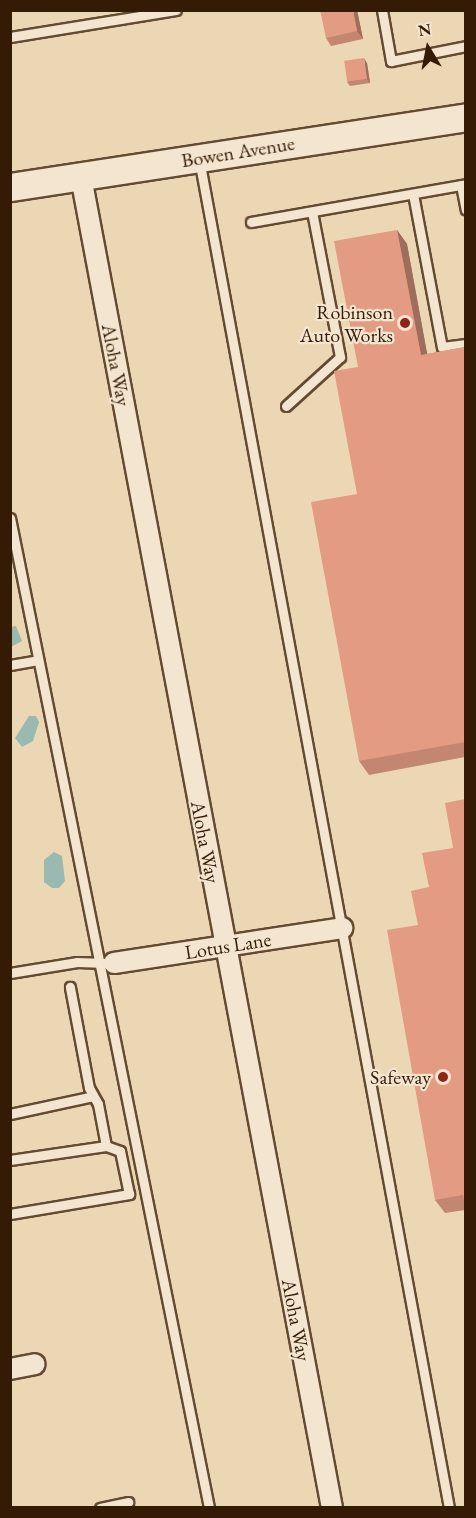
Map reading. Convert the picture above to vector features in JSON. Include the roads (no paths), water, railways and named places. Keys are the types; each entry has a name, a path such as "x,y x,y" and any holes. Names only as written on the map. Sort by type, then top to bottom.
{"street":[{"name":"Bowen Avenue","path":"10,187 465,117"},
{"name":"Aloha Way","path":"81,177 332,1508"},
{"name":"Lotus Lane","path":"108,963 342,928"},
{"path":"10,1369 35,1364"}],"lane":[{"path":"10,37 176,10"},
{"path":"382,10 391,61 465,46"},
{"path":"199,158 449,1508"},
{"path":"251,222 463,184 465,210"},
{"path":"413,194 442,347 465,344"},
{"path":"286,405 340,357 312,212"},
{"path":"10,518 38,660 108,963 209,1508"},
{"path":"10,665 38,660"},
{"path":"10,973 77,962 108,963"},
{"path":"70,987 106,1146"},
{"path":"10,1114 93,1096"},
{"path":"10,1160 106,1146 120,1151 129,1194 10,1214"},
{"path":"100,1508 128,1503"}],"water":[{"path":"16,626 22,641 11,647 11,627"},
{"path":"29,716 36,716 39,722 33,741 22,747 15,738"},
{"path":"54,852 62,856 65,881 59,888 52,888 44,882 44,860"}],"place":[{"name":"Robinson Auto Works","path":"405,323"},
{"name":"Safeway","path":"443,1077"}]}
